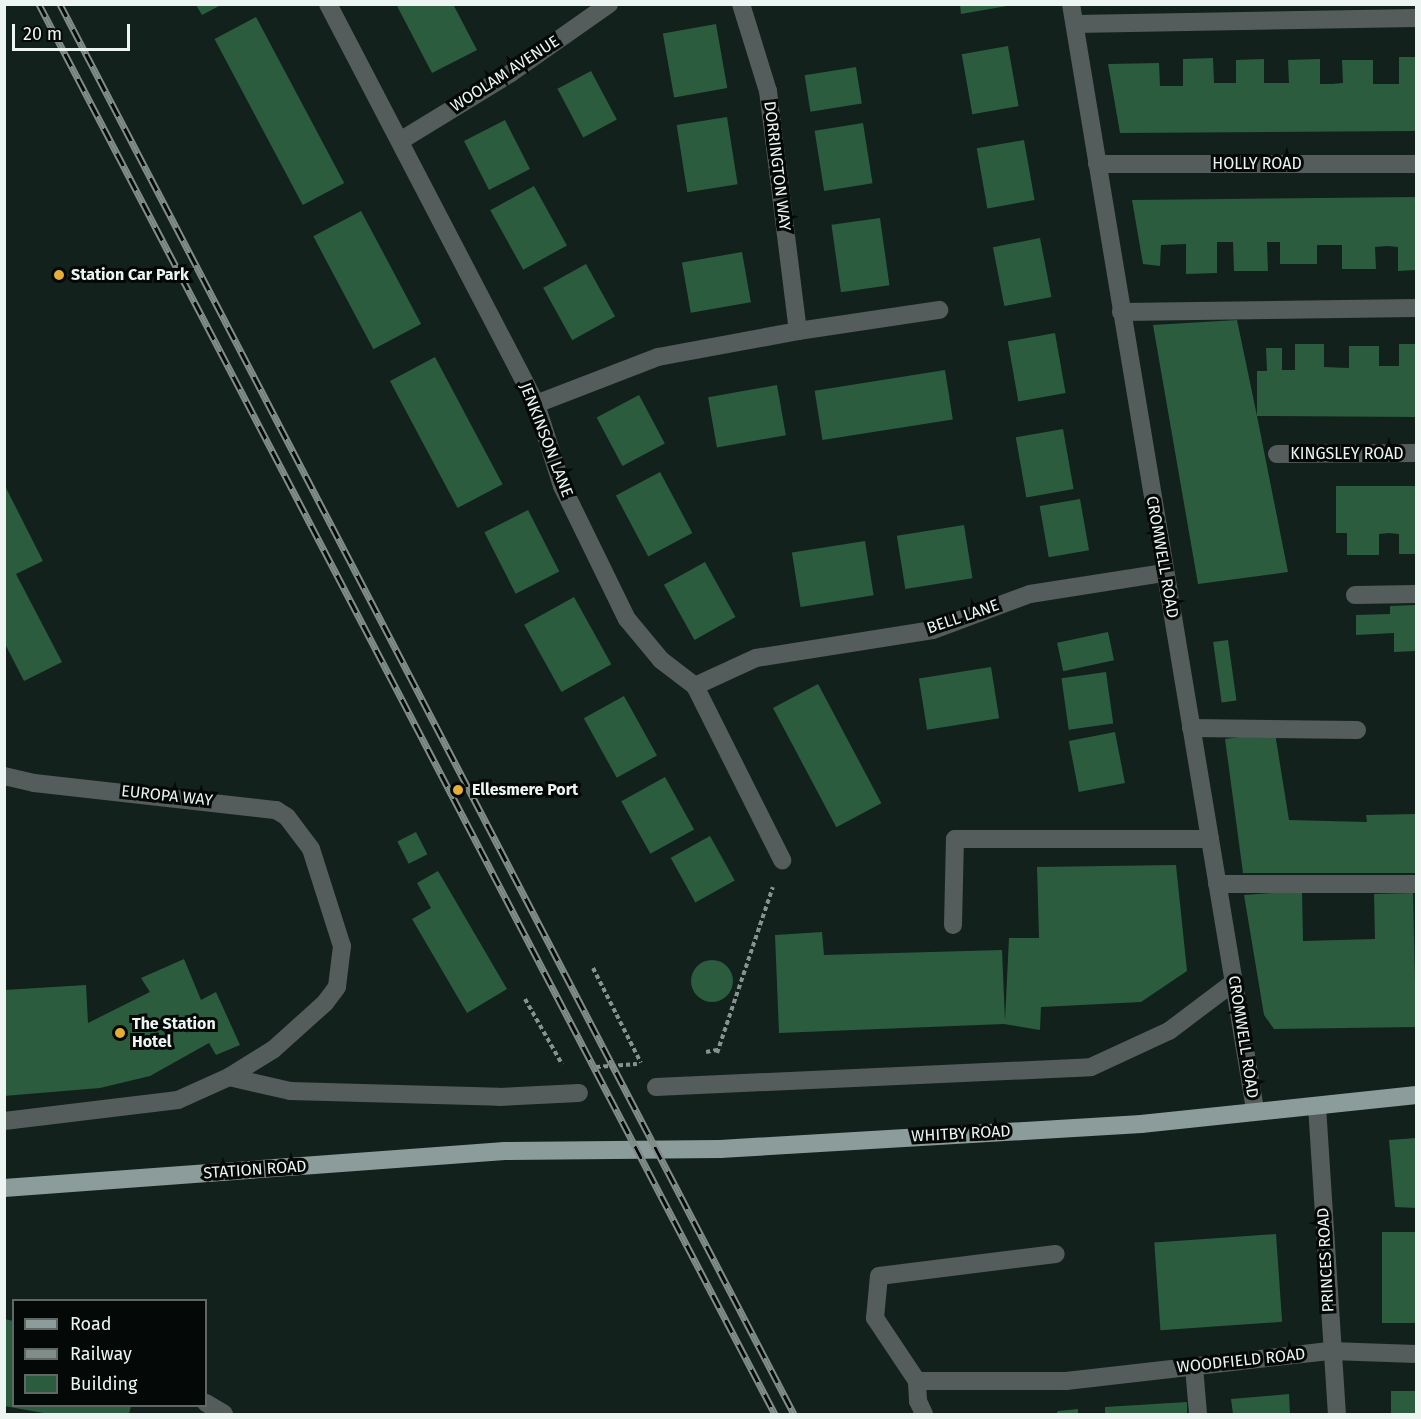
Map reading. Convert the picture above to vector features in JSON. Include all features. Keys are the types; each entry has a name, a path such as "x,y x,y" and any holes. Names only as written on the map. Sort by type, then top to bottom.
{"main road":[{"name":"WHITBY ROAD","path":"505,1151 720,1149 1141,1124 1255,1110 1416,1095"},
{"name":"STATION ROAD","path":"4,1188 505,1151"}],"street":[{"name":"JENKINSON LANE","path":"328,4 536,404 562,486 627,619 661,660 695,686 782,861"},
{"name":"WOOLAM AVENUE","path":"400,141 511,73 609,4"},
{"name":"DORRINGTON WAY","path":"741,4 768,91 798,331"},
{"name":"CROMWELL ROAD","path":"1071,4 1255,1110"},
{"path":"1075,24 1416,18"},
{"name":"HOLLY ROAD","path":"1097,164 1416,164"},
{"path":"1121,312 1416,308"},
{"path":"536,404 658,357 798,331 939,310"},
{"name":"KINGSLEY ROAD","path":"1277,454 1416,453"},
{"name":"BELL LANE","path":"695,686 756,658 933,630 1030,594 1164,573"},
{"path":"1355,595 1416,594"},
{"path":"1191,728 1358,730"},
{"name":"EUROPA WAY","path":"4,776 34,783 276,810 287,817 311,849 342,946 337,987 304,1024 229,1077"},
{"path":"953,925 955,839 1210,839"},
{"path":"1217,884 1416,884"},
{"path":"656,1087 1091,1068 1169,1031 1234,982"},
{"path":"4,1121 159,1104 178,1100 229,1077 290,1091 499,1097 579,1093"},
{"name":"PRINCES ROAD","path":"1317,1106 1331,1351 1337,1414"},
{"path":"924,1414 918,1401 917,1381 874,1318 879,1276 1056,1254"},
{"name":"WOODFIELD ROAD","path":"917,1381 1066,1381 1331,1351 1416,1353"},
{"path":"1194,1367 1198,1414"},
{"path":"207,1404 224,1414"}],"path":[{"path":"711,1086 717,1050 782,861"},
{"path":"587,1068 642,1064 593,968"},
{"path":"525,999 566,1070"}],"building":[{"path":"396,4 453,4 477,50 432,73"},
{"path":"196,5 221,5 202,15"},
{"path":"960,5 1007,5 1007,6 961,14"},
{"path":"256,17 344,183 303,205 215,39"},
{"path":"716,24 727,88 674,97 663,33"},
{"path":"1008,46 1019,106 972,114 962,54"},
{"path":"1399,57 1416,57 1416,131 1120,133 1108,64 1159,63 1160,86 1183,86 1183,59 1213,58 1214,83 1236,83 1236,60 1264,59 1264,83 1289,83 1288,60 1320,59 1320,84 1332,84 1343,83 1342,60 1373,60 1373,84 1399,84"},
{"path":"856,67 862,104 810,112 805,75"},
{"path":"591,71 617,120 583,137 557,89"},
{"path":"727,117 738,184 687,192 677,125"},
{"path":"505,120 530,169 489,190 464,141"},
{"path":"863,123 873,183 824,191 815,131"},
{"path":"1024,140 1035,200 987,208 977,148"},
{"path":"534,186 567,245 523,270 490,210"},
{"path":"1416,197 1416,270 1398,271 1398,247 1375,247 1376,269 1342,269 1342,245 1317,245 1317,264 1280,264 1280,242 1267,242 1268,271 1234,271 1233,242 1217,242 1217,273 1186,274 1186,244 1161,245 1160,266 1143,264 1132,200"},
{"path":"361,211 421,324 373,349 313,236"},
{"path":"880,218 889,285 841,292 831,225"},
{"path":"1040,238 1051,297 1004,306 993,247"},
{"path":"742,252 751,302 691,313 682,263"},
{"path":"586,264 615,316 572,340 543,288"},
{"path":"1237,320 1288,572 1198,584 1153,325"},
{"path":"1055,333 1066,393 1018,401 1008,341"},
{"path":"1295,344 1324,344 1324,367 1349,368 1349,346 1379,346 1379,366 1399,366 1399,344 1416,344 1416,417 1257,416 1257,371 1267,371 1266,348 1282,348 1282,370 1295,370"},
{"path":"435,357 503,484 458,508 390,381"},
{"path":"945,370 953,419 822,440 815,391"},
{"path":"777,385 786,435 717,447 708,397"},
{"path":"639,395 665,444 622,466 597,418"},
{"path":"1063,429 1074,489 1026,497 1016,437"},
{"path":"660,472 692,533 648,556 616,495"},
{"path":"4,484 43,561 16,574 62,662 24,681 4,642"},
{"path":"1336,486 1416,486 1416,554 1399,554 1399,534 1389,533 1379,534 1379,555 1347,555 1347,533 1336,533"},
{"path":"1080,499 1089,550 1049,557 1040,506"},
{"path":"528,510 559,571 516,594 484,532"},
{"path":"964,525 972,578 905,589 897,536"},
{"path":"865,541 874,595 801,607 792,553"},
{"path":"705,562 736,617 694,640 664,585"},
{"path":"574,597 611,664 561,692 524,625"},
{"path":"1416,605 1416,651 1394,652 1394,633 1356,635 1356,615 1390,614 1390,606"},
{"path":"1108,632 1114,660 1063,671 1057,643"},
{"path":"1228,640 1236,700 1222,702 1213,642"},
{"path":"991,667 999,718 927,730 919,678"},
{"path":"1106,672 1113,723 1069,730 1061,678"},
{"path":"818,684 881,803 836,827 773,708"},
{"path":"624,696 657,755 617,778 584,718"},
{"path":"1115,732 1125,783 1079,792 1069,741"},
{"path":"1275,733 1289,820 1367,822 1366,815 1416,814 1416,873 1243,873 1225,739"},
{"path":"665,777 694,829 650,854 621,801"},
{"path":"416,832 427,854 409,864 397,842"},
{"path":"710,836 735,881 695,902 671,858"},
{"path":"1176,865 1187,971 1141,1002 1041,1007 1040,1030 1004,1024 779,1033 775,935 822,932 824,955 1002,950 1005,1020 1009,938 1039,938 1037,867"},
{"path":"438,871 507,989 467,1013 412,919 431,908 417,883"},
{"path":"1302,891 1303,941 1375,939 1374,894 1413,893 1416,1027 1274,1029 1264,1015 1244,895"},
{"name":"The Station Hotel","path":"184,959 201,1000 216,992 240,1045 216,1055 209,1043 150,1076 100,1088 4,1096 4,990 86,985 88,1023 150,992 141,978"},
{"path":"712,960 720,961 727,966 732,973 732,989 727,996 720,1001 712,1002 704,1001 697,996 692,989 691,981 692,973 697,966 704,961"},
{"path":"1416,1138 1416,1208 1395,1207 1389,1140"},
{"path":"1382,1232 1416,1232 1416,1323 1382,1323"},
{"path":"1276,1234 1282,1322 1160,1330 1154,1243"},
{"path":"4,1319 12,1321 12,1407 131,1407 129,1414 49,1414 4,1406"},
{"path":"1391,1391 1416,1391 1416,1414 1391,1414"},
{"path":"1289,1394 1290,1414 1233,1414 1231,1399"},
{"path":"1187,1402 1187,1414 1105,1414 1105,1407"},
{"path":"1078,1409 1078,1414 1056,1414 1058,1411"}],"railway":[{"path":"39,4 775,1414"},
{"path":"60,4 794,1414"}],"place":[{"name":"Station Car Park","path":"59,275"},
{"name":"Ellesmere Port","path":"458,790"},
{"name":"The Station Hotel","path":"120,1033"}]}
